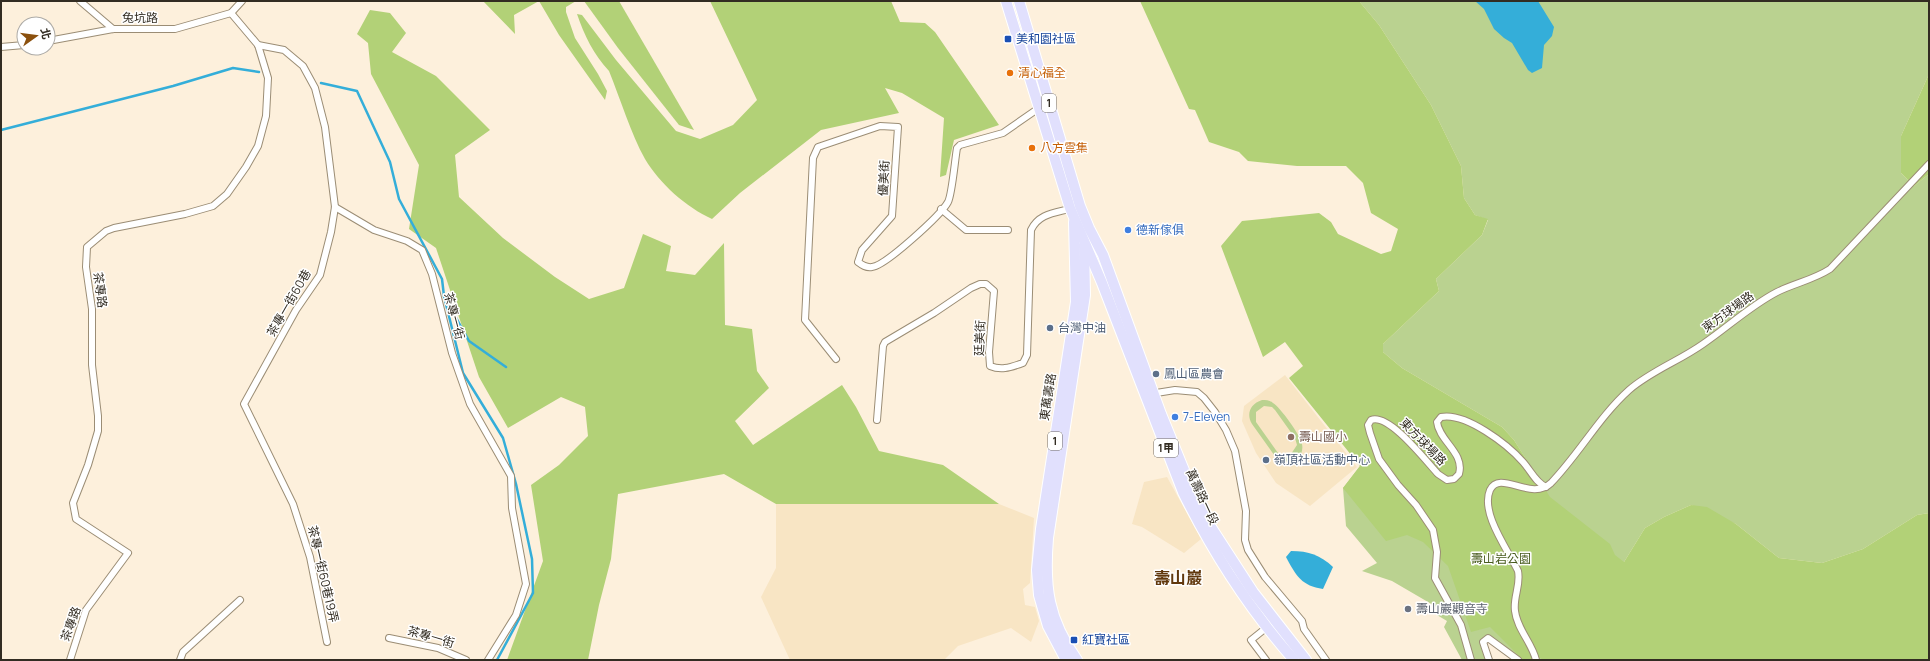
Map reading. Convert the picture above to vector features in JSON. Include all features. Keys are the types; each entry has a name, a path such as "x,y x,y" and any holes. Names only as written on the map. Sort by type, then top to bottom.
{"main road":[{"name":"1","path":"1006,1 1072,213"},
{"name":"1","path":"1019,1 1080,206 1089,228"},
{"name":"東萬壽路","path":"1077,660 1065,657 1048,626 1038,595 1037,570 1041,529 1076,302 1072,213 1080,206"},
{"name":"萬壽路一段","path":"1072,213 1149,395 1207,521 1253,592 1306,660"},
{"name":"東萬壽路","path":"1065,657 1050,604 1046,586 1045,568 1048,538 1085,289 1084,240 1089,228"},
{"name":"萬壽路一段","path":"1089,228 1103,255 1182,492 1198,524 1220,561 1266,628 1294,660"},
{"path":"1085,289 1098,282 1102,283"}],"street":[{"path":"80,1 113,29"},
{"path":"231,13 242,1"},
{"name":"兔坑路","path":"56,40 113,29 175,30 231,13"},
{"name":"茶專路","path":"70,660 86,610 128,553 76,519 73,503 88,465 98,431 98,416 92,365 92,309 86,267 87,247 106,231 185,214 213,206 227,194 246,167 258,146 266,116 268,78 258,45 231,13"},
{"path":"258,45 284,50 303,66 315,88 324,127 336,207"},
{"path":"1,47 16,46"},
{"name":"優美街","path":"836,359 805,320 813,158 818,147 880,126 898,127 892,216 862,250 858,262 864,266 872,267 881,264 896,253 948,202 957,148 960,145 1003,133 1039,108"},
{"name":"東方球場路","path":"1471,660 1461,625 1435,578 1437,552 1433,530 1416,505 1398,486 1379,459 1370,433 1369,422 1371,420 1378,419 1390,424 1438,474 1447,480 1454,479 1459,474 1460,464 1439,430 1438,422 1441,416 1462,419 1502,442 1524,463 1540,485 1546,488 1568,465 1628,391 1642,380 1702,345 1736,318 1769,297 1788,287 1809,280 1830,269 1929,164"},
{"name":"茶專一街60巷","path":"244,404 296,310 320,275 332,232 336,207"},
{"name":"茶專一街","path":"336,207 374,230 407,240 422,250 432,274 452,353 470,404 511,476 512,508 526,584 516,615 488,660"},
{"path":"941,209 966,230 1008,230"},
{"name":"廷美街","path":"877,420 883,346 885,342 934,313 971,288 980,284 986,284 994,291 989,352 990,366 997,369 1009,368 1023,363 1027,355 1031,230 1034,224 1043,216 1072,213"},
{"path":"1149,395 1176,390 1197,392 1215,412 1226,430 1235,451 1246,511 1245,540 1248,550 1265,577 1302,621 1304,629 1326,660"},
{"name":"茶專一街60巷19弄","path":"244,404 293,504 310,557 327,642"},
{"path":"1536,660 1520,626 1515,611 1520,579 1518,570 1490,517 1488,502 1490,491 1493,486 1502,482 1536,490 1546,488"},
{"path":"180,660 183,652 240,600"},
{"path":"1266,628 1251,640 1266,660"},
{"name":"茶專一街","path":"389,638 438,648 466,660"},
{"path":"1489,660 1483,642 1488,638 1518,660"}],"shaded area":[{"name":"壽山國小","path":"1285,375 1357,467 1310,506 1276,483 1256,453 1242,421 1244,406"},
{"path":"1167,477 1201,539 1184,553 1142,527 1132,524 1144,482"},
{"path":"776,504 999,504 1034,518 1030,583 1023,589 1025,605 1035,607 1039,621 1031,642 1011,628 958,646 944,660 790,660 761,597 776,568"}],"green space":[{"path":"483,1 539,1 514,15 515,34"},
{"path":"539,1 576,1 566,7 566,12 575,38 607,91 605,100 559,35"},
{"path":"584,1 619,1 694,130 679,125 618,48"},
{"path":"710,1 891,1 900,22 925,23 935,32 999,125 954,140 946,175 940,177 944,118 902,93 885,88 899,113 821,130 740,193 712,219 702,214 674,194 658,177 645,159 630,127 609,71 590,44 577,14 582,15 616,60 676,131 700,139 733,125 757,100"},
{"name":"壽山岩公園","path":"1140,1 1359,1 1379,25 1431,105 1461,166 1464,198 1475,215 1488,219 1482,235 1436,279 1439,291 1383,344 1383,352 1402,368 1502,427 1514,440 1550,497 1610,544 1615,555 1624,562 1645,528 1664,517 1691,505 1707,507 1736,524 1779,558 1822,563 1863,549 1917,515 1929,513 1929,660 1542,660 1541,658 1523,660 1490,627 1471,632 1448,566 1423,542 1407,535 1386,541 1343,488 1360,466 1289,378 1303,366 1285,342 1263,357 1221,246 1242,221 1319,213 1331,222 1338,234 1381,254 1391,251 1398,229 1371,213 1363,183 1346,166 1297,166 1248,161 1239,152 1209,142 1195,110 1189,109"},
{"name":"壽山岩公園","path":"1359,1 1929,1 1929,74 1901,136 1901,173 1914,186 1929,174 1929,513 1917,515 1863,549 1822,563 1779,558 1736,524 1691,505 1664,517 1645,528 1624,562 1553,660 1518,660 1486,638 1489,660 1462,660 1444,627 1447,621 1437,615 1440,609 1392,581 1362,571 1377,563 1346,526 1343,488 1360,466 1542,485 1514,440 1502,427 1402,368 1383,352 1383,344 1439,291 1436,279 1482,235 1488,220 1475,215 1464,198 1461,166 1431,105 1379,25"},
{"path":"370,10 390,13 406,33 392,52 436,76 490,130 455,155 459,197 503,238 555,277 589,299 624,288 643,234 671,246 666,271 695,275 724,243 725,325 752,329 757,371 769,388 735,421 753,445 842,385 856,407 879,451 943,465 999,504 776,504 724,474 618,494 611,559 599,605 588,660 507,660 543,561 531,485 559,465 588,436 585,407 561,397 508,428 479,377 436,248 409,229 419,165 371,74 368,43 357,34"},
{"path":"1929,74 1929,174 1914,186 1901,173 1901,136"},
{"path":"1268,400 1272,402 1285,416 1301,440 1302,449 1299,457 1291,461 1282,461 1277,459 1252,424 1249,417 1250,410 1258,402","holes":["1264,406 1272,407 1295,438 1297,445 1291,454 1284,456 1278,453 1256,422 1256,412"]}],"water":[{"path":"1475,1 1538,1 1554,27 1552,36 1544,45 1542,68 1532,73 1528,70 1512,43 1494,29 1484,9"},
{"path":"1291,551 1314,554 1333,567 1323,589 1316,588 1300,579 1286,557"}],"waterway":[{"path":"1,130 173,86 233,68 259,72"},
{"path":"321,83 357,91 390,162 399,199 442,279 444,296 469,341 506,367"},
{"path":"444,296 463,373 503,438 516,484 532,559 533,593 497,660"}],"place":[{"name":"美和園社區","path":"1008,39"},
{"name":"清心福全","path":"1010,73"},
{"name":"八方雲集","path":"1032,148"},
{"name":"德新傢俱","path":"1128,230"},
{"name":"台灣中油","path":"1050,328"},
{"name":"鳳山區農會","path":"1156,374"},
{"name":"7-Eleven","path":"1175,417"},
{"name":"壽山國小","path":"1291,437"},
{"name":"嶺頂社區活動中心","path":"1266,460"},
{"name":"壽山巖觀音寺","path":"1408,609"},
{"name":"紅寶社區","path":"1074,640"}],"district":[{"name":"壽山巖","path":"1178,578"}]}
